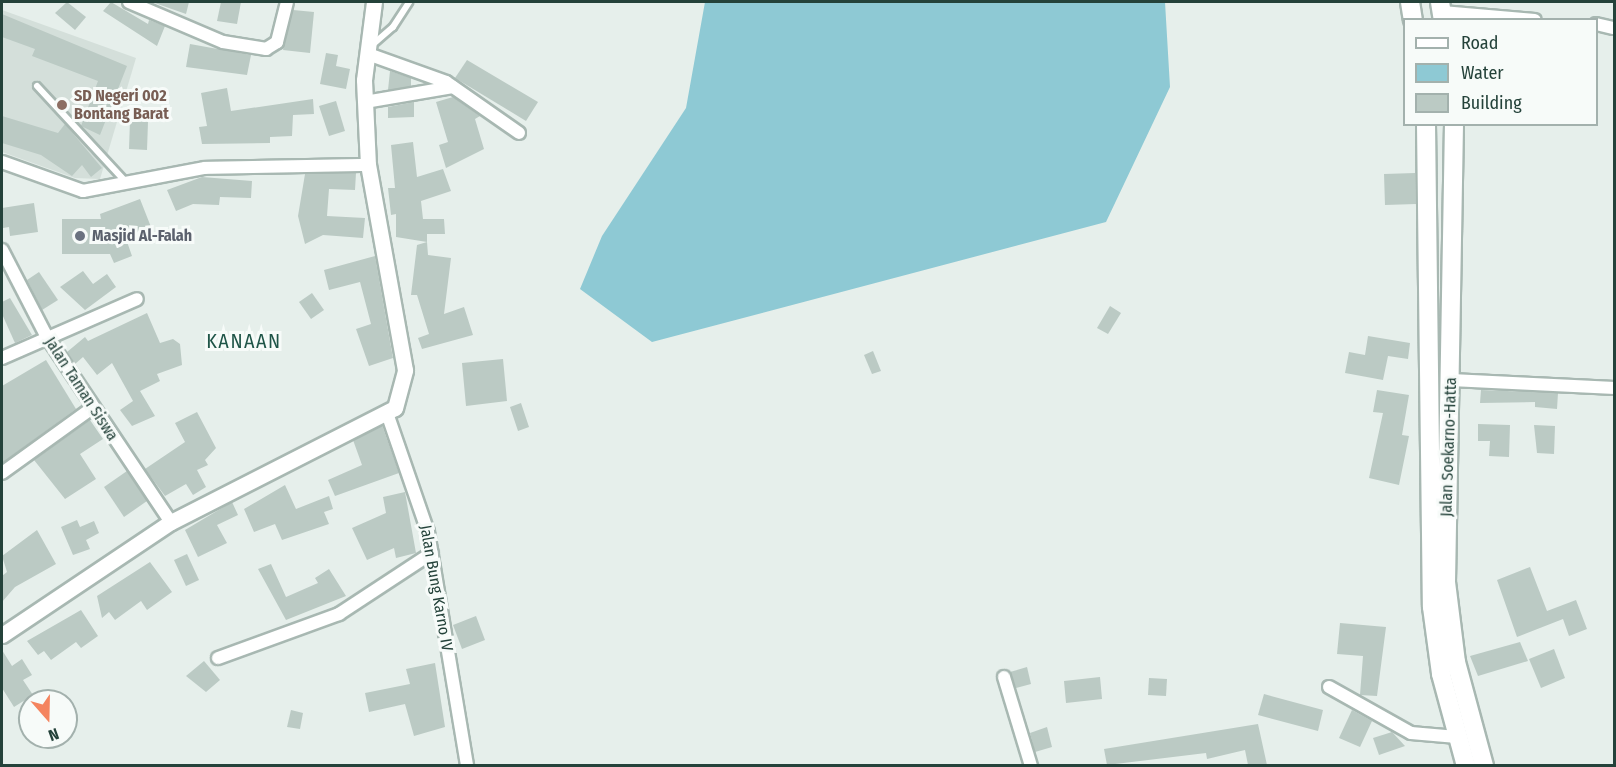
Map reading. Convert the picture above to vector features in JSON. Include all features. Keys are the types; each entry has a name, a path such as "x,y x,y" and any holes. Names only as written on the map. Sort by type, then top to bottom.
{"main road":[{"path":"1410,2 1413,18"},
{"name":"Jalan Soekarno-Hatta","path":"1426,126 1439,581 1436,645 1466,765"},
{"name":"Jalan Soekarno-Hatta","path":"1438,546 1452,380 1454,126"},
{"name":"Jalan Soekarno-Hatta","path":"1439,581 1456,662 1484,765"}],"street":[{"path":"129,2 223,42 266,49 277,42 287,2"},
{"path":"4,628 171,522 388,416 400,399 405,370 368,165 365,102 374,2"},
{"path":"1442,11 1514,18"},
{"path":"1598,24 1614,28"},
{"path":"368,51 453,87 519,133"},
{"path":"365,102 453,87"},
{"path":"2,162 70,189 97,190 205,168 368,165"},
{"name":"Jalan Taman Siswa","path":"2,250 47,338 92,408 171,522"},
{"path":"2,358 137,299"},
{"path":"1452,380 1614,388"},
{"path":"2,473 92,408"},
{"name":"Jalan Bung Karno IV","path":"388,416 432,553 441,622 467,765"},
{"path":"218,658 339,614 432,553"},
{"path":"1004,677 1031,765"},
{"path":"1329,687 1411,733 1457,736"}],"lane":[{"path":"368,51 393,27 409,2"},
{"path":"37,86 127,183"}],"shaded area":[{"name":"SD Negeri 002 Bontang Barat","path":"2,10 136,58 100,179 75,178 2,152"}],"water":[{"path":"705,2 1165,2 1170,87 1106,222 652,342 580,289 602,236 686,108"}],"building":[{"path":"67,2 86,17 75,30 55,13"},
{"path":"111,2 148,24 149,20 165,26 157,46 103,11"},
{"path":"152,2 189,2 186,14"},
{"path":"221,2 241,2 237,24 217,21"},
{"path":"293,10 314,12 310,53 283,50"},
{"path":"2,14 127,66 100,135 81,126 98,81 32,56 35,49 2,37"},
{"path":"190,44 251,55 247,75 186,67"},
{"path":"326,53 338,55 336,66 350,69 346,89 320,84"},
{"path":"467,60 538,102 526,121 455,78"},
{"path":"390,71 411,78 411,86 388,90"},
{"path":"227,88 231,111 313,99 314,114 293,115 292,136 270,137 270,143 202,144 199,127 207,126 201,93"},
{"path":"453,97 480,116 475,119 484,149 446,168 439,145 448,142 436,102"},
{"path":"336,101 345,131 329,136 319,106"},
{"path":"414,102 414,117 388,118 388,107"},
{"path":"2,116 58,133 65,124 102,168 91,177 82,165 72,176 41,155 2,143"},
{"path":"130,121 148,122 147,150 129,149"},
{"path":"413,142 417,177 443,169 451,191 421,201 423,219 444,219 445,234 427,234 427,242 396,237 396,214 391,215 388,188 395,188 391,145"},
{"path":"356,173 355,190 329,189 327,216 365,218 363,238 323,235 305,244 298,216 305,174"},
{"path":"1415,173 1416,204 1385,205 1384,174"},
{"path":"202,177 252,181 251,198 220,197 219,205 193,204 176,211 167,190"},
{"path":"140,199 151,227 125,236 132,256 114,263 110,254 62,254 62,219 101,219 100,214"},
{"path":"34,203 38,232 10,236 9,227 3,228 2,208"},
{"path":"427,242 428,255 451,258 444,314 464,307 473,335 422,349 418,338 429,334 417,295 411,295 417,245"},
{"path":"375,256 393,358 369,366 356,329 371,324 360,282 329,290 324,270"},
{"path":"83,271 93,284 107,274 116,287 85,310 60,287"},
{"path":"39,272 58,300 42,310 27,280"},
{"path":"312,293 324,310 311,319 299,302"},
{"path":"10,298 32,335 15,343 2,314 2,302"},
{"path":"1110,306 1121,313 1108,334 1097,328"},
{"path":"147,313 160,343 173,339 180,344 182,365 157,374 160,381 140,391 155,416 132,426 120,410 133,401 112,363 97,375 83,357 75,364 67,352 85,337 88,341"},
{"path":"1368,336 1410,343 1408,359 1388,356 1383,380 1345,373 1349,352 1365,355"},
{"path":"873,351 881,371 872,374 864,355"},
{"path":"503,359 507,401 466,406 462,363"},
{"path":"46,360 76,409 2,463 2,386"},
{"path":"1377,390 1409,395 1402,435 1409,436 1399,485 1369,478 1383,413 1373,412"},
{"path":"1481,390 1558,393 1557,409 1535,407 1535,402 1480,403"},
{"path":"521,403 529,427 518,431 510,407"},
{"path":"197,412 216,448 205,460 208,465 197,470 206,487 193,495 186,484 165,496 145,469 185,442 175,423"},
{"path":"90,420 103,439 80,454 96,479 65,499 34,460"},
{"path":"1478,424 1510,425 1509,457 1489,456 1490,441 1478,441"},
{"path":"382,425 399,473 335,496 328,480 362,465 353,440"},
{"path":"1534,425 1555,426 1554,454 1537,453"},
{"path":"127,471 147,501 124,517 104,487"},
{"path":"285,485 296,509 329,496 333,509 324,512 329,524 282,540 275,524 254,532 244,509"},
{"path":"405,492 416,553 396,558 394,548 367,560 352,528 386,513 383,497"},
{"path":"232,502 238,515 217,525 227,543 198,557 185,530"},
{"path":"77,520 80,527 94,521 99,533 86,540 90,549 73,555 61,527"},
{"path":"37,530 56,564 15,587 2,602 2,576 7,572 2,556"},
{"path":"187,554 199,580 186,586 174,560"},
{"path":"150,562 172,592 147,610 141,601 115,620 109,612 102,618 97,596"},
{"path":"271,564 286,597 318,583 315,578 329,569 346,596 286,620 258,569"},
{"path":"1530,567 1547,611 1576,600 1587,629 1569,636 1563,619 1517,637 1497,580"},
{"path":"81,610 98,636 81,648 76,642 51,660 44,651 38,655 27,641"},
{"path":"476,616 485,640 462,649 453,625"},
{"path":"1340,623 1386,627 1377,696 1360,695 1363,656 1337,654"},
{"path":"1520,642 1528,661 1478,676 1470,656"},
{"path":"1554,649 1565,678 1541,688 1529,659"},
{"path":"2,650 12,666 22,659 32,675 23,680 29,689 18,689 18,704 14,707 2,688"},
{"path":"204,661 220,680 206,692 186,676"},
{"path":"435,663 445,727 414,736 405,704 369,712 365,693 410,684 406,669"},
{"path":"1027,667 1031,684 1016,688 1010,672"},
{"path":"1100,677 1102,699 1066,703 1064,681"},
{"path":"1149,678 1167,679 1166,696 1148,695"},
{"path":"1264,694 1323,710 1318,731 1258,715"},
{"path":"291,710 303,713 300,729 287,727"},
{"path":"1352,710 1372,721 1360,747 1339,738"},
{"path":"1258,724 1267,765 1248,765 1245,750 1207,759 1206,753 1107,765 1104,749"},
{"path":"1047,727 1052,747 1035,752 1030,733"},
{"path":"1392,732 1405,746 1379,755 1373,738"}],"place":[{"name":"SD Negeri 002 Bontang Barat","path":"62,105"},
{"name":"Masjid Al-Falah","path":"80,236"}],"district":[{"name":"KANAAN","path":"244,341"}]}
